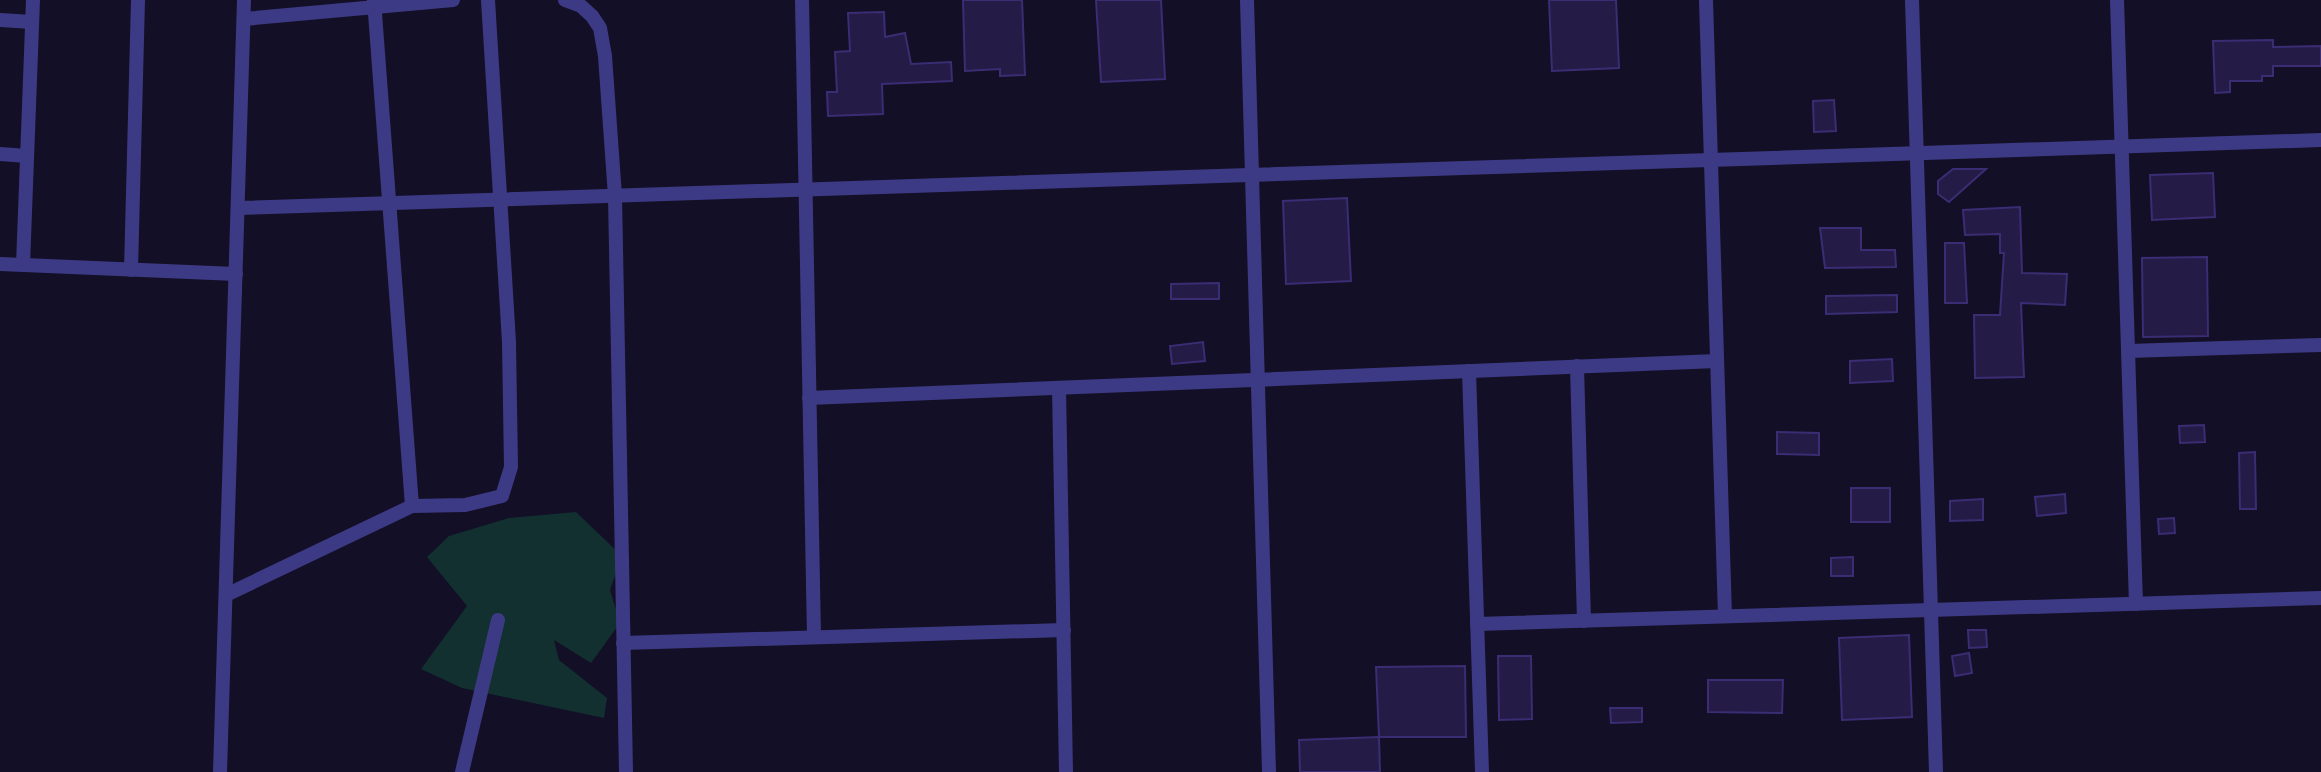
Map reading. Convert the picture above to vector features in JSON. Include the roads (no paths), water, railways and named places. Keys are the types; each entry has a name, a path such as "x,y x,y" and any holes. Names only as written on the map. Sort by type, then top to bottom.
{"street":[{"path":"23,265 33,0"},
{"path":"131,270 138,0"},
{"path":"220,772 244,0"},
{"path":"244,19 374,4 453,0"},
{"path":"226,595 412,506 465,505 502,496 511,467 509,342 488,0"},
{"path":"565,0 581,6 600,28 615,196 626,772"},
{"path":"802,0 814,637"},
{"path":"1247,0 1269,772"},
{"path":"1706,0 1725,616"},
{"path":"1912,0 1936,772"},
{"path":"2117,0 2136,604"},
{"path":"374,4 412,506"},
{"path":"0,20 32,22"},
{"path":"239,208 2321,140"},
{"path":"0,154 27,156"},
{"path":"0,264 236,274"},
{"path":"2128,351 2321,345"},
{"path":"809,398 1717,361"},
{"path":"1577,366 1584,621"},
{"path":"1469,371 1482,772"},
{"path":"1059,388 1066,772"},
{"path":"1477,624 2321,598"},
{"path":"462,772 498,620"},
{"path":"623,643 1064,630"}]}
